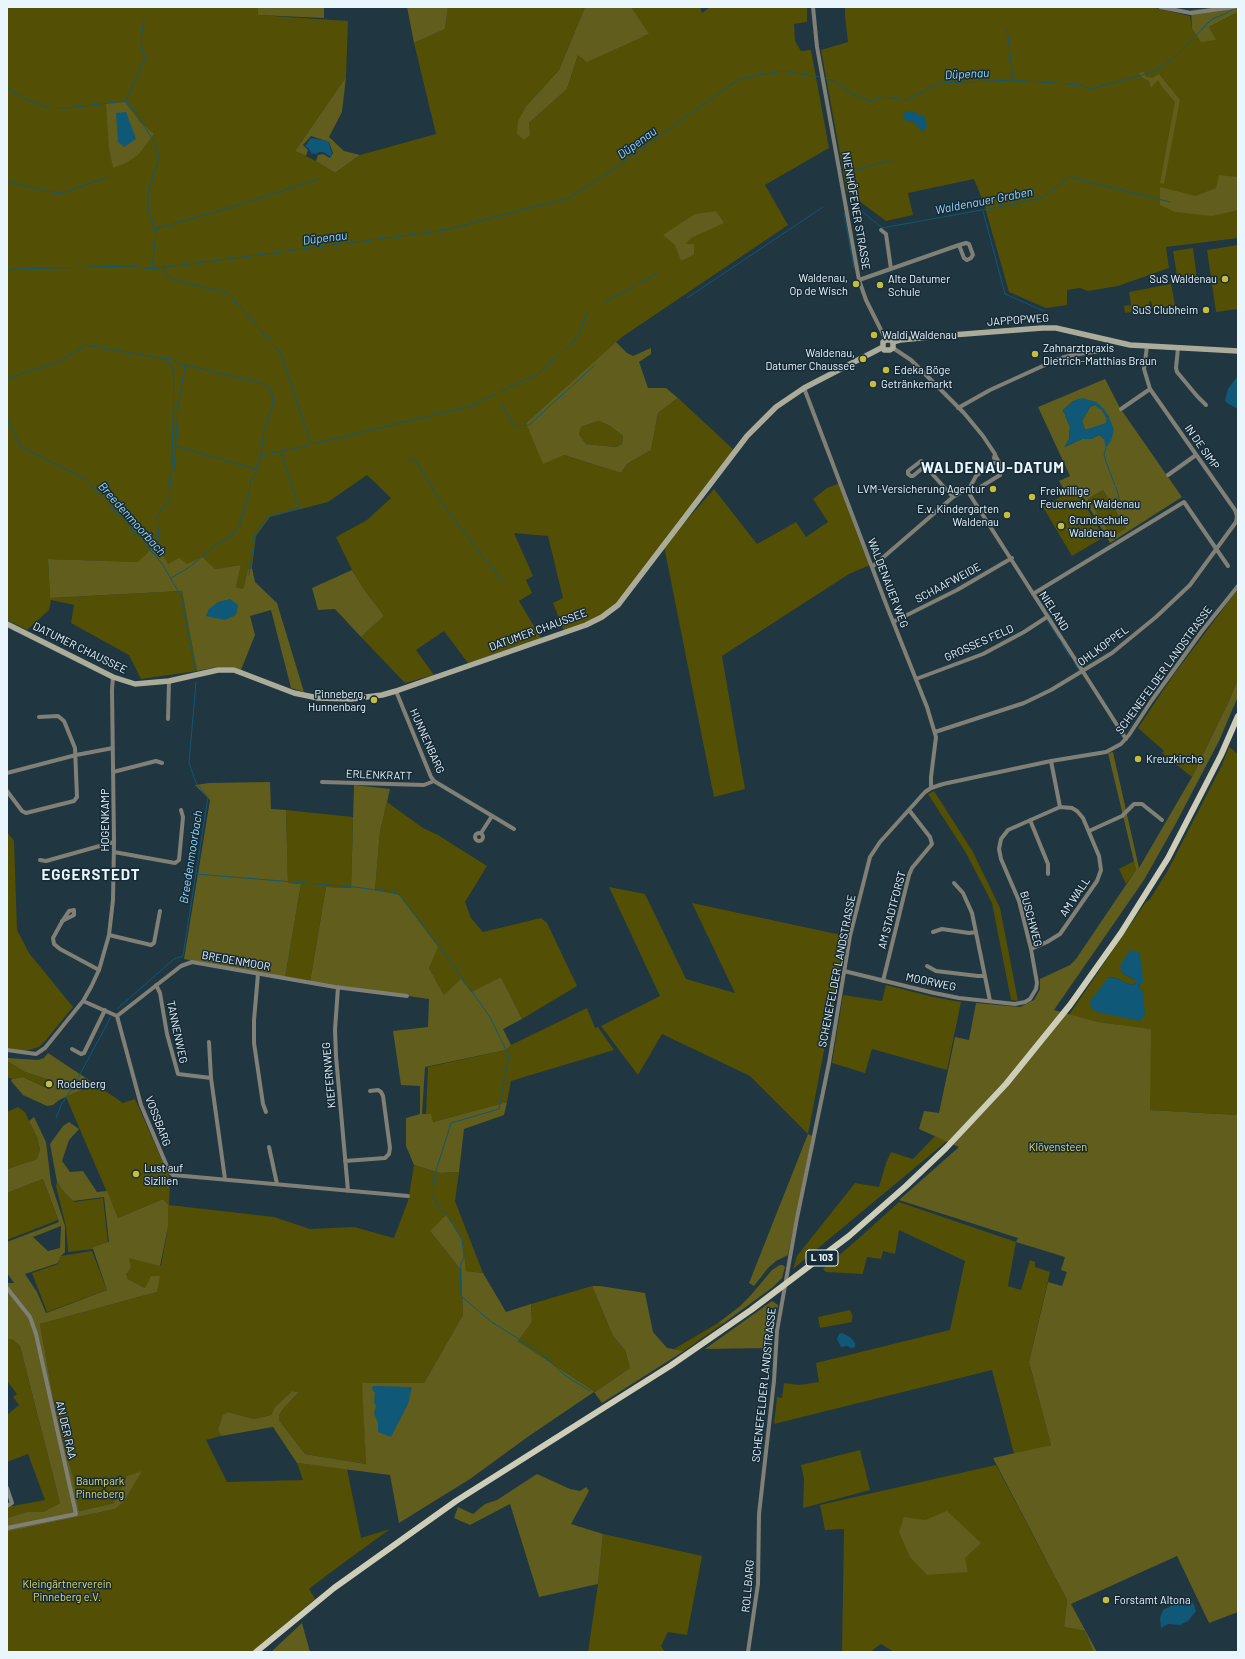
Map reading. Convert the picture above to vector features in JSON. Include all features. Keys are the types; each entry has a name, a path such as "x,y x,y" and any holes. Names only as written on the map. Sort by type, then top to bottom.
{"main road":[{"name":"L 103","path":"256,1652 334,1588 456,1501 670,1366 751,1310 849,1236 906,1186 946,1148 1006,1084 1070,1006 1121,933 1168,858 1221,755 1238,716"}],"street":[{"name":"NIENHÖFENER STRASSE","path":"813,7 822,80 859,280 866,300 886,340"},
{"path":"1160,7 1191,13 1232,8"},
{"path":"881,230 886,234 891,269"},
{"path":"859,280 959,245"},
{"name":"JAPPOPWEG","path":"893,345 900,340 958,334 1049,328 1070,330 1123,344 1238,351"},
{"path":"872,567 953,497 961,492 974,491 1000,475 1002,468 982,436 958,408 911,360 893,345 890,340 883,342 882,347 887,351 893,345"},
{"name":"IN DE SIMP","path":"1147,346 1144,369 1150,389 1238,516"},
{"name":"DATUMER CHAUSSEE","path":"7,624 113,677 124,681 141,684 169,681 218,670 234,670 294,693 318,698 351,699 382,695 396,691 586,625 602,617 618,605 746,436 781,403 804,388 882,347"},
{"path":"958,408 990,390 1058,360 1072,355 1101,351 1107,348"},
{"path":"1178,348 1177,372 1206,405"},
{"name":"WALDENAUER WEG","path":"804,388 927,707 935,732 936,737 931,788"},
{"path":"1121,408 1150,389"},
{"path":"969,491 969,486 976,476 993,462 995,455"},
{"path":"1168,475 1196,455"},
{"path":"993,462 999,463"},
{"path":"925,466 953,497"},
{"name":"NIELAND","path":"969,491 972,499 1012,558 1047,617 1126,739"},
{"path":"1033,594 1181,503 1186,504 1228,566"},
{"name":"OHLKOPPEL","path":"935,732 1024,702 1051,690 1083,672 1112,653 1156,617 1190,585 1217,550 1236,522 1238,516"},
{"name":"SCHAAFWEIDE","path":"893,622 957,590 1012,558"},
{"name":"SCHENEFELDER LANDSTRASSE","path":"759,1520 774,1381 776,1340 782,1300 829,1063 850,936 870,858 880,842 924,792 931,788 943,784 1051,761 1106,752 1115,748 1126,739 1202,630 1238,586"},
{"name":"GROSSES FELD","path":"916,680 983,654 1024,632 1047,617"},
{"name":"HOGENKAMP","path":"7,1050 32,1053 41,1051 83,1001 99,970 109,934 113,900 113,677"},
{"path":"168,719 169,681"},
{"name":"HUNNENBARG","path":"396,691 431,777 434,781 514,829"},
{"path":"7,791 24,812 74,801 77,797 75,748 61,717 54,715 39,717"},
{"path":"7,773 76,755 113,748"},
{"path":"114,772 156,761 162,763"},
{"path":"1051,761 1060,807"},
{"name":"ERLENKRATT","path":"322,782 424,785 434,781"},
{"path":"1089,831 1122,816 1134,804 1142,804 1162,820"},
{"name":"AM WALL","path":"1031,949 1060,934 1100,875 1101,861 1083,818 1077,811 1065,806 1060,807"},
{"name":"BUSCHWEG","path":"1015,1004 1025,1002 1030,999 1036,989 1036,977 1031,949 1019,901 1001,859 999,849 1001,839 1008,830 1060,807"},
{"path":"114,852 175,863 179,860 180,853 183,817 181,810"},
{"name":"AM STADTFORST","path":"883,981 909,874 912,868 932,844 930,837 908,810"},
{"path":"481,833 492,816"},
{"path":"1030,820 1048,864 1048,874"},
{"path":"40,860 46,861 114,842"},
{"path":"954,883 963,893 971,908 990,1001"},
{"path":"109,934 151,945 154,943 160,911"},
{"path":"62,921 53,938 54,944 99,970"},
{"path":"933,932 942,929 969,933 976,932"},
{"name":"BREDENMOOR","path":"117,1016 181,966 192,962 338,987 407,996"},
{"path":"927,966 936,970 985,976"},
{"name":"MOORWEG","path":"844,972 934,993 1015,1004"},
{"path":"258,974 254,1020 254,1043 263,1104 266,1112"},
{"name":"TANNENWEG","path":"156,985 160,993 167,1034 178,1074 211,1078"},
{"name":"KIEFERNWEG","path":"338,987 335,1037 348,1191"},
{"path":"83,1001 117,1016"},
{"path":"72,1049 81,1054 84,1052 105,1010"},
{"name":"VOSSBARG","path":"117,1016 141,1105 169,1172 173,1175 408,1196"},
{"path":"209,1042 211,1078 225,1179"},
{"path":"346,1161 385,1158 389,1154 390,1148 383,1096 378,1090 370,1091"},
{"path":"269,1147 277,1184"},
{"name":"AN DER RAA","path":"7,1288 30,1318 36,1334 76,1514 7,1528"},
{"path":"7,1488 12,1503 7,1506"},
{"name":"ROLLBARG","path":"748,1652 759,1577 759,1520"}],"green space":[{"path":"7,7 257,7 258,15 348,21 346,77 295,151 316,161 335,173 360,155 436,134 414,43 445,29 448,7 585,7 559,70 527,105 530,135 529,123 567,89 578,55 648,35 631,7 700,7 702,13 710,7 807,7 807,22 794,24 795,41 801,51 811,50 829,148 765,185 788,225 622,337 526,423 564,455 621,473 627,464 651,450 658,413 678,398 734,450 617,604 601,616 585,625 564,631 553,603 563,598 548,536 514,533 533,576 526,580 532,593 519,601 541,638 468,663 444,631 416,650 434,675 405,683 361,637 384,616 363,588 352,570 336,537 367,520 391,498 367,475 328,502 270,517 256,536 252,568 248,569 243,589 236,587 241,565 215,569 187,564 48,559 50,598 182,591 197,671 141,679 129,655 71,623 74,605 51,600 49,610 27,630 7,620"},
{"path":"257,7 324,7 324,18 258,15"},
{"path":"407,7 448,7 445,29 414,43"},
{"path":"585,7 631,7 649,34 587,62 578,55 567,89 529,123 530,135 524,140 517,134 518,121 527,105 559,70"},
{"path":"845,7 1151,7 1190,16 1192,28 1215,40 1209,27 1238,12 1238,238 1166,247 1169,268 1118,286 1088,291 1080,288 1067,290 1067,305 1046,308 1009,292 984,204 974,179 908,193 913,215 886,221 847,192 821,50 848,42"},
{"path":"1238,7 1238,12 1209,27 1216,40 1201,42 1192,28 1191,10"},
{"path":"1144,72 1146,77 1152,78 1159,74 1180,100 1164,184 1160,183 1175,102 1158,80 1151,88 1149,81 1140,76 1139,73"},
{"path":"346,77 342,112 329,137 344,151 360,155 335,173 316,161 318,155 323,154 330,158 333,153 329,142 311,136 303,145 308,150 306,156 295,151"},
{"path":"125,102 141,123 154,134 139,154 128,162 113,168 109,148 106,104"},
{"path":"1219,175 1238,177 1238,210 1212,216 1175,212 1160,205 1160,187 1196,196 1216,188"},
{"path":"716,211 724,223 691,238 686,244 694,244 694,255 681,261 675,245 663,235 695,214"},
{"name":"SuS Waldenau","path":"1238,245 1238,309 1216,312 1207,250"},
{"path":"1193,248 1197,279 1178,282 1173,251"},
{"path":"1171,284 1175,305 1153,309 1151,301 1149,302 1150,309 1125,313 1124,306 1131,305 1129,292"},
{"path":"616,342 627,353 633,356 651,348 651,354 639,362 648,388 666,388 678,398 658,413 651,450 627,464 621,473 564,455 543,464 526,423","holes":["599,421 610,426 623,436 622,444 616,447 586,444 579,434 581,427"]},
{"path":"1105,379 1120,408 1182,497 1110,543 1076,485 1065,491 1059,481 1070,476 1038,407","holes":["1073,401 1096,402 1109,417 1104,439 1099,435 1091,439 1082,439 1065,447 1069,439 1070,427 1063,410","1103,490 1126,528 1112,537 1088,499"]},
{"path":"1095,405 1102,410 1107,419 1106,424 1085,430 1082,421 1090,407"},
{"path":"599,421 610,426 623,436 622,444 616,447 586,444 579,434 581,427"},
{"path":"840,483 870,565 849,574 722,656 745,789 714,797 664,546 714,489 757,544 796,522 806,537 828,522 813,499 827,488"},
{"path":"1075,488 1104,537 1072,556 1043,507"},
{"path":"1103,490 1126,528 1111,538 1088,499"},
{"path":"156,545 168,564 179,558 187,564 202,557 215,569 241,565 236,587 243,589 248,569 252,568 255,582 277,603 304,692 291,688 271,610 250,616 255,635 241,670 234,667 218,667 197,671 182,591 50,598 48,559 138,562"},
{"path":"352,570 363,588 384,616 361,637 335,609 318,610 312,588"},
{"path":"1238,589 1238,679 1192,777 1162,753 1164,751 1138,728 1172,677"},
{"name":"Klövensteen","path":"1238,679 1238,697 1219,741 1175,825 1144,880 1054,1010 1098,1022 1151,1029 1150,1110 1238,1115 1238,1612 1209,1623 1177,1556 1071,1604 1097,1652 1093,1652 1085,1631 1064,1627 1067,1600 993,1458 1051,1445 1029,1362 1048,1282 1062,1286 1067,1272 1061,1270 1065,1257 1016,1242 1018,1238 899,1200 959,1147 919,1129 924,1111 939,1113 955,1037 969,1040 976,1003 1020,1007 1034,1000 1040,989 1040,979 1070,965 1076,959 1136,870 1108,753 1113,752 1139,868 1192,777"},
{"path":"1229,747 1238,754 1238,1115 1150,1110 1150,1032 1148,1029 1098,1022 1069,1015 1145,903 1150,899 1167,872 1222,765","holes":["1139,952 1142,983 1140,983 1139,989 1108,978 1114,977 1131,985 1135,983 1135,980 1122,973"]},
{"path":"270,782 271,809 286,810 288,883 301,884 285,978 184,959 210,800 195,785 209,783"},
{"path":"354,785 390,789 380,832 375,890 399,895 438,947 429,968 444,995 461,979 471,992 501,977 522,1019 503,1029 511,1045 506,1050 425,1067 422,1114 431,1114 433,1122 507,1102 504,1115 464,1129 459,1172 440,1173 414,1165 406,1146 406,1118 420,1114 420,1086 401,1085 393,1031 428,1027 429,999 310,982 326,887 351,888"},
{"path":"934,791 973,852 1000,908 1018,1001 1011,1000 992,903 966,853 928,794"},
{"path":"387,802 423,828 438,835 487,866 465,902 471,918 483,932 541,918 547,923 577,986 522,1019 501,977 471,992 444,995 429,968 375,890 380,832"},
{"path":"286,810 353,817 351,888 326,887 310,982 285,978 301,884 288,883"},
{"path":"7,832 14,841 17,930 29,953 73,1007 39,1047 25,1051 7,1049"},
{"path":"1134,861 1136,870 1126,884 1119,869"},
{"path":"609,887 645,894 686,979 735,993 692,903 846,936 808,1134 750,1076 662,1034 638,1075 601,1026 660,996"},
{"path":"886,985 933,997 961,1002 947,1070 872,1049 865,1073 832,1063 843,995 882,1001"},
{"path":"587,1008 595,1028 598,1027 614,1050 511,1081 507,1102 433,1122 426,1114 428,1067 506,1050 511,1045"},
{"path":"48,1053 95,1084 59,1100 53,1105 47,1106 23,1095 11,1081 12,1079 23,1077 49,1089 53,1081 25,1072 7,1061 7,1058 38,1060 44,1058"},
{"path":"7,1061 25,1072 53,1081 50,1089 23,1077 12,1079 7,1077"},
{"path":"95,1084 123,1103 135,1099 170,1178 169,1205 274,1217 310,1229 354,1227 394,1238 408,1201 414,1165 440,1173 459,1172 455,1201 483,1273 466,1271 463,1240 430,1231 461,1270 463,1315 424,1383 363,1383 366,1464 305,1454 279,1420 279,1415 284,1408 299,1392 292,1391 275,1407 271,1415 254,1419 228,1412 218,1430 221,1436 206,1440 227,1482 303,1480 297,1463 347,1469 361,1538 390,1529 309,1589 315,1599 252,1652 7,1652 7,1532 115,1509 141,1472 127,1476 114,1503 79,1511 73,1477 58,1425 40,1324 157,1292 159,1276 145,1288 128,1279 126,1274 129,1257 161,1266 168,1227 163,1199 118,1218 66,1097"},
{"path":"18,1107 25,1112 37,1137 40,1150 37,1159 7,1169 7,1112"},
{"path":"34,1117 46,1142 51,1183 65,1226 65,1252 61,1256 58,1263 25,1274 37,1292 46,1313 107,1290 93,1249 93,1247 109,1242 104,1197 73,1201 57,1182 50,1144 63,1126 69,1122 79,1129 69,1140 62,1161 70,1172 83,1171 97,1192 107,1191 118,1218 163,1199 168,1205 168,1227 160,1266 129,1258 131,1268 126,1274 128,1279 145,1288 151,1276 160,1276 157,1292 40,1324 58,1425 73,1477 79,1511 114,1503 127,1476 142,1471 124,1501 115,1509 7,1532 7,1518 26,1512 43,1512 60,1503 20,1346 13,1340 7,1339 7,1283 14,1283 7,1273 7,1242 59,1222 43,1179 7,1193 7,1169 37,1159 40,1150 37,1137 29,1121","holes":["61,1226 60,1248 48,1251 33,1237"]},
{"path":"808,1134 812,1136 788,1255 776,1261 768,1268 754,1286 749,1283"},
{"path":"935,1136 947,1141 793,1269 797,1256 855,1183 879,1187 891,1152 913,1159"},
{"path":"43,1179 58,1220 7,1240 7,1193"},
{"path":"57,1182 74,1202 103,1198 108,1243 93,1247 93,1249 68,1252 66,1227 56,1186"},
{"path":"899,1202 1016,1242 1008,1286 1021,1290 1030,1260 1035,1262 1035,1267 1050,1272 1029,1362 1051,1445 1014,1454 992,1370 774,1424 777,1397 782,1398 784,1383 799,1385 819,1382 816,1363 950,1330 965,1261 899,1230 895,1254 883,1251 881,1259 867,1257 862,1274 826,1272 823,1269"},
{"path":"446,1215 463,1240 466,1271 483,1273 506,1312 531,1304 532,1322 518,1341 595,1392 630,1368 625,1350 613,1336 592,1286 645,1293 653,1332 667,1348 684,1351 602,1403 594,1392 529,1436 470,1479 399,1523 390,1475 297,1463 273,1427 221,1436 218,1430 223,1415 228,1412 254,1419 271,1415 275,1407 292,1391 299,1392 279,1415 279,1420 305,1454 366,1464 362,1383 424,1383 463,1315 461,1270 430,1231"},
{"path":"92,1251 107,1290 47,1312 32,1273 58,1264 61,1256"},
{"path":"780,1265 785,1267 782,1278 773,1287 724,1323 718,1323 739,1307 772,1270"},
{"path":"592,1286 613,1336 625,1350 630,1368 595,1392 518,1341 532,1322 531,1304"},
{"path":"772,1301 778,1305 771,1348 705,1349"},
{"path":"850,1310 853,1317 852,1322 820,1328 818,1317"},
{"path":"718,1323 724,1323 684,1351 674,1349"},
{"path":"7,1339 13,1340 20,1346 60,1503 43,1512 26,1512 7,1518 7,1507 45,1500 28,1454 7,1462 7,1415 19,1405 13,1397 17,1394 7,1381"},
{"path":"860,1450 870,1490 803,1508 804,1479 801,1465"},
{"path":"996,1465 1067,1600 1064,1627 1085,1631 1093,1652 894,1652 881,1644 870,1652 842,1652 844,1529 825,1530 820,1505"},
{"path":"537,1474 570,1489 580,1491 586,1487 589,1491 571,1524 603,1534 598,1584 539,1597 510,1504 470,1525 454,1518 458,1507 473,1514 485,1504 497,1500"},
{"path":"947,1511 981,1543 965,1558 968,1572 927,1575 910,1557 899,1532 904,1517 925,1520"},
{"path":"603,1534 702,1556 687,1635 668,1632 661,1646 665,1652 588,1652 598,1584"},
{"path":"302,1623 310,1652 271,1652"}],"water":[{"path":"911,111 925,117 927,126 923,132 915,123 905,120 903,116 905,112"},
{"path":"126,112 136,139 124,147 118,142 116,113"},
{"path":"311,138 328,141 332,153 331,157 323,152 316,154 311,153 305,146"},
{"path":"1237,377 1238,408 1236,408 1227,403 1225,400 1228,389"},
{"path":"1082,398 1096,402 1104,409 1114,430 1111,441 1106,448 1104,439 1099,435 1091,439 1082,439 1064,447 1069,439 1070,427 1063,410 1073,401","holes":["1095,405 1102,410 1107,419 1106,423 1085,430 1082,421 1090,407"]},
{"path":"230,599 238,605 236,615 225,620 206,616 209,609 218,602"},
{"path":"1130,950 1139,952 1142,966 1143,983 1140,983 1139,988 1143,992 1145,1015 1140,1021 1097,1012 1091,1008 1090,1001 1108,978 1114,977 1131,985 1135,983 1135,980 1122,973 1120,966"},
{"path":"842,1333 850,1337 855,1343 855,1347 841,1347 837,1339 839,1334"},
{"path":"373,1386 412,1387 408,1404 391,1437 378,1432 378,1423 374,1413 376,1406 374,1402 375,1393 372,1389"},
{"path":"1189,1597 1196,1611 1188,1621 1180,1625 1168,1624 1161,1628 1160,1618 1163,1610"}],"waterway":[{"name":"Düpenau","path":"824,78 835,82 851,93 869,101 885,97 906,100 940,83 1014,80 1082,85 1090,89 1153,72 1174,58 1212,19 1237,7"},
{"path":"126,101 145,59 141,42 144,18"},
{"path":"1007,28 1013,79"},
{"name":"Düpenau","path":"7,271 14,269 131,266 152,269 446,230 567,199 620,165 737,80 783,71 820,77"},
{"path":"7,88 44,107 67,108 125,101 135,111 155,143 159,158 148,192 148,209 156,233 152,268"},
{"path":"845,171 855,170 892,160"},
{"path":"7,181 44,191 62,193 108,177"},
{"name":"Waldenauer Graben","path":"850,201 882,228 1015,204 1044,197 1069,177 1170,202"},
{"path":"155,229 222,210 319,179"},
{"name":"Waldenauer Graben","path":"687,298 823,207"},
{"path":"983,211 1005,294 1044,311"},
{"path":"844,213 854,268"},
{"path":"165,268 165,274 174,280 228,293 281,353 310,442 313,444 471,406 495,394"},
{"path":"639,283 657,274"},
{"path":"605,302 635,286"},
{"path":"580,331 588,312"},
{"path":"500,392 538,374 575,340 579,333"},
{"path":"7,379 57,363 86,345 166,359 170,358 178,363 264,384 269,387 272,394 273,405 264,429 261,455"},
{"path":"159,541 157,516 169,500 172,463 174,372 167,360"},
{"path":"174,472 178,407 185,365"},
{"path":"501,404 515,426 529,425 594,366"},
{"name":"Breedenmoorbach","path":"7,419 21,447 87,480 161,562 181,596 195,669"},
{"path":"175,446 256,469"},
{"path":"171,578 188,568 216,545 233,535 240,523 249,494 250,481 255,475 261,455 308,446"},
{"path":"1106,448 1104,454 1115,485"},
{"path":"249,575 255,535 267,517 299,508 281,452"},
{"path":"410,461 415,459 440,501 503,582"},
{"path":"1116,487 1120,501"},
{"path":"1036,595 1046,610"},
{"path":"1048,613 1054,622"},
{"path":"1047,620 1059,639"},
{"path":"1062,644 1070,657"},
{"path":"1076,657 1083,668"},
{"path":"1074,663 1079,670"},
{"name":"Breedenmoorbach","path":"117,1009 174,959 183,956 208,797 196,783 189,763 196,682"},
{"path":"196,874 354,887 398,893 440,947 490,1017 509,1056 499,1109 451,1123 435,1174 433,1195"},
{"name":"Breedenmoorbach","path":"56,1118 61,1105 73,1087 111,1017"},
{"path":"434,1198 440,1210 445,1213 451,1221 462,1240 464,1257 461,1264 460,1295 490,1321 538,1351 566,1376 590,1391"}],"place":[{"name":"SuS Waldenau","path":"1225,279"},
{"name":"Waldenau, Op de Wisch","path":"856,284"},
{"name":"Alte Datumer Schule","path":"880,285"},
{"name":"SuS Clubheim","path":"1206,310"},
{"name":"Waldi Waldenau","path":"874,335"},
{"name":"Zahnarztpraxis Dietrich-Matthias Braun","path":"1035,354"},
{"name":"Waldenau, Datumer Chaussee","path":"863,359"},
{"name":"Edeka Böge","path":"886,370"},
{"name":"Getränkemarkt","path":"873,384"},
{"name":"LVM-Versicherung Agentur","path":"993,489"},
{"name":"Freiwillige Feuerwehr Waldenau","path":"1032,497"},
{"name":"E.v. Kindergarten Waldenau","path":"1007,515"},
{"name":"Grundschule Waldenau","path":"1061,526"},
{"name":"Pinneberg, Hunnenbarg","path":"374,700"},
{"name":"Kreuzkirche","path":"1138,759"},
{"name":"Rodelberg","path":"49,1084"},
{"name":"Lust auf Sizilien","path":"136,1174"},
{"name":"Forstamt Altona","path":"1106,1600"}],"district":[{"name":"WALDENAU-DATUM","path":"993,468"},
{"name":"EGGERSTEDT","path":"91,875"}],"park label":[{"name":"Baumpark Pinneberg","path":"100,1487"},
{"name":"Kleingärtnerverein Pinneberg e.V.","path":"67,1590"}]}
